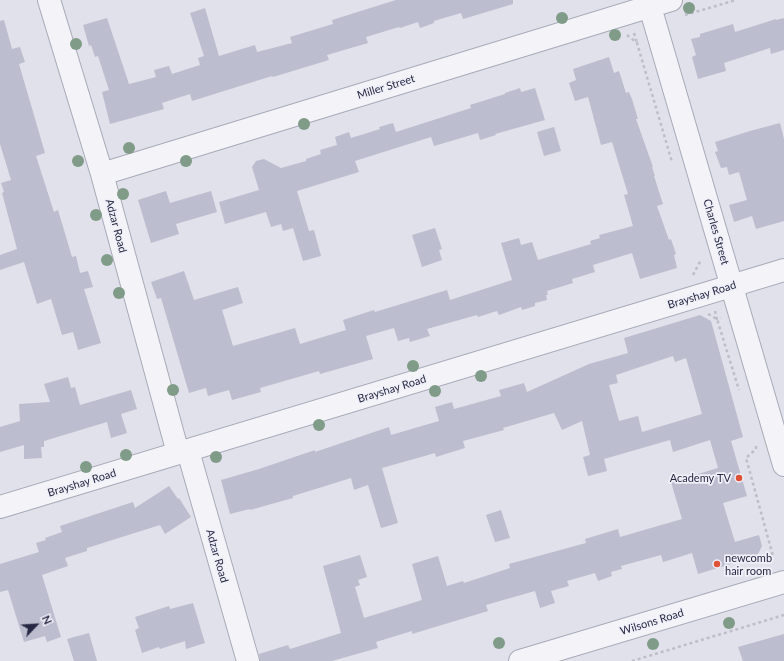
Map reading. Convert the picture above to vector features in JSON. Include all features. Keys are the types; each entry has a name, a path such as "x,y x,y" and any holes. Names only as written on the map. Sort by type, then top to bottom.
{"street":[{"name":"Adzar Road","path":"49,0 102,174 183,452 248,661"},
{"name":"Miller Street","path":"102,174 649,3 677,8"},
{"name":"Charles Street","path":"649,3 784,465"},
{"name":"Brayshay Road","path":"0,507 784,270"},
{"name":"Wilsons Road","path":"520,661 784,582"}],"path":[{"path":"677,8 736,0"},
{"path":"625,34 637,43 672,163"},
{"path":"692,276 701,260 699,253"},
{"path":"704,312 717,319 740,395"},
{"path":"754,441 756,449 746,458 773,556"},
{"path":"632,661 784,615"}],"building":[{"path":"396,0 513,0 513,4 463,19 461,13 434,21 434,23 420,28 418,22 400,28 399,27 366,37 368,43 327,55 329,60 192,101 190,94 162,103 164,109 110,124 102,92 109,90 98,56 95,57 91,45 89,46 83,25 107,18 129,84 156,77 154,70 169,66 172,74 200,65 198,58 204,56 190,13 205,8 219,56 255,45 257,52 292,43 290,37 333,24 332,20"},
{"path":"784,18 784,50 771,54 770,48 724,63 726,71 698,79 692,57 696,55 691,39 700,37 700,34 733,24 735,32 776,19"},
{"path":"4,20 12,49 20,47 25,62 19,64 45,153 36,156 54,212 58,210 72,257 76,256 80,273 88,271 93,287 84,289 101,343 78,350 73,332 62,335 51,299 37,304 24,262 0,270 0,255 17,249 2,193 4,192 1,183 11,180 0,144 0,21"},
{"path":"609,57 614,73 619,71 626,93 629,92 632,99 638,119 636,119 653,167 654,176 663,204 657,206 669,240 671,239 676,254 674,255 677,268 640,279 632,253 593,265 595,272 572,279 573,283 547,291 547,300 535,303 535,306 522,310 521,307 499,315 497,311 478,317 477,315 427,329 430,336 410,342 409,338 398,341 394,328 366,336 373,359 320,374 319,371 260,388 261,392 232,400 229,390 208,396 206,388 189,393 161,298 157,299 151,282 184,271 194,300 238,287 243,303 222,310 233,346 295,328 300,344 346,330 343,320 374,310 375,312 447,290 450,300 512,280 501,243 519,238 521,245 532,242 538,260 591,244 590,241 600,238 599,235 633,226 624,195 628,194 612,142 601,145 588,97 575,101 569,83 576,80 573,69"},
{"path":"520,88 521,92 535,88 545,120 495,134 496,135 480,140 478,133 434,146 431,137 355,161 359,172 297,191 309,231 314,230 321,256 303,261 293,228 283,231 281,224 271,227 266,212 225,224 219,202 259,190 252,167 256,161 264,159 281,168 306,161 306,159 321,154 320,150 337,145 335,137 349,132 351,138 380,129 379,127 393,123 396,132 471,108 470,105"},
{"path":"780,123 784,139 784,221 756,229 752,216 734,222 729,205 747,200 739,172 729,175 727,167 721,168 715,152 718,151 715,142"},
{"path":"554,127 561,151 544,156 537,132"},
{"path":"166,191 170,203 211,191 217,212 176,224 179,234 151,243 138,200"},
{"path":"435,228 442,249 439,250 442,260 422,267 412,235"},
{"path":"700,315 711,321 743,437 731,441 747,496 723,503 735,542 759,535 762,546 757,556 698,574 692,553 663,562 661,555 621,566 622,569 611,572 612,576 598,581 595,573 567,581 569,586 551,591 555,603 540,608 535,591 486,605 488,611 412,634 412,631 376,642 378,648 332,661 260,661 259,654 288,645 290,649 341,633 323,566 360,555 367,577 358,580 360,585 355,587 364,618 422,600 412,564 438,556 447,586 463,581 464,583 510,568 509,564 586,543 585,539 618,529 620,537 682,519 671,482 718,468 710,440 673,452 670,440 604,459 607,471 588,476 583,457 590,455 582,421 562,430 554,413 503,428 504,430 463,441 465,448 436,457 435,453 382,468 398,523 381,528 368,485 354,490 351,478 293,496 293,498 230,514 221,480 315,450 315,452 389,427 391,435 439,421 435,407 452,402 454,409 501,396 499,390 524,383 527,392 589,364 628,353 624,338","holes":["673,356 675,362 686,358 702,414 642,432 638,416 619,421 609,385 618,383 616,375"]},
{"path":"68,377 71,388 75,387 80,405 131,390 137,409 121,414 127,433 111,438 107,422 44,441 44,447 41,447 42,458 24,459 24,445 0,452 0,427 20,421 19,404 50,402 44,384"},
{"path":"169,486 178,499 179,498 191,517 165,534 160,525 87,548 87,551 65,558 68,566 42,575 61,637 47,642 45,636 24,642 8,590 0,592 0,564 39,552 36,543 62,532 60,526 133,502 135,508"},
{"path":"501,510 510,538 495,542 486,515"},
{"path":"193,603 205,643 186,649 185,641 160,649 159,647 142,653 135,630 139,628 135,617 169,606 170,609"},
{"path":"89,633 97,661 74,661 67,639"},
{"path":"784,634 784,661 743,661 738,647"}],"place":[{"name":"Academy TV","path":"739,478"},
{"name":"newcomb hair room","path":"717,564"}]}
